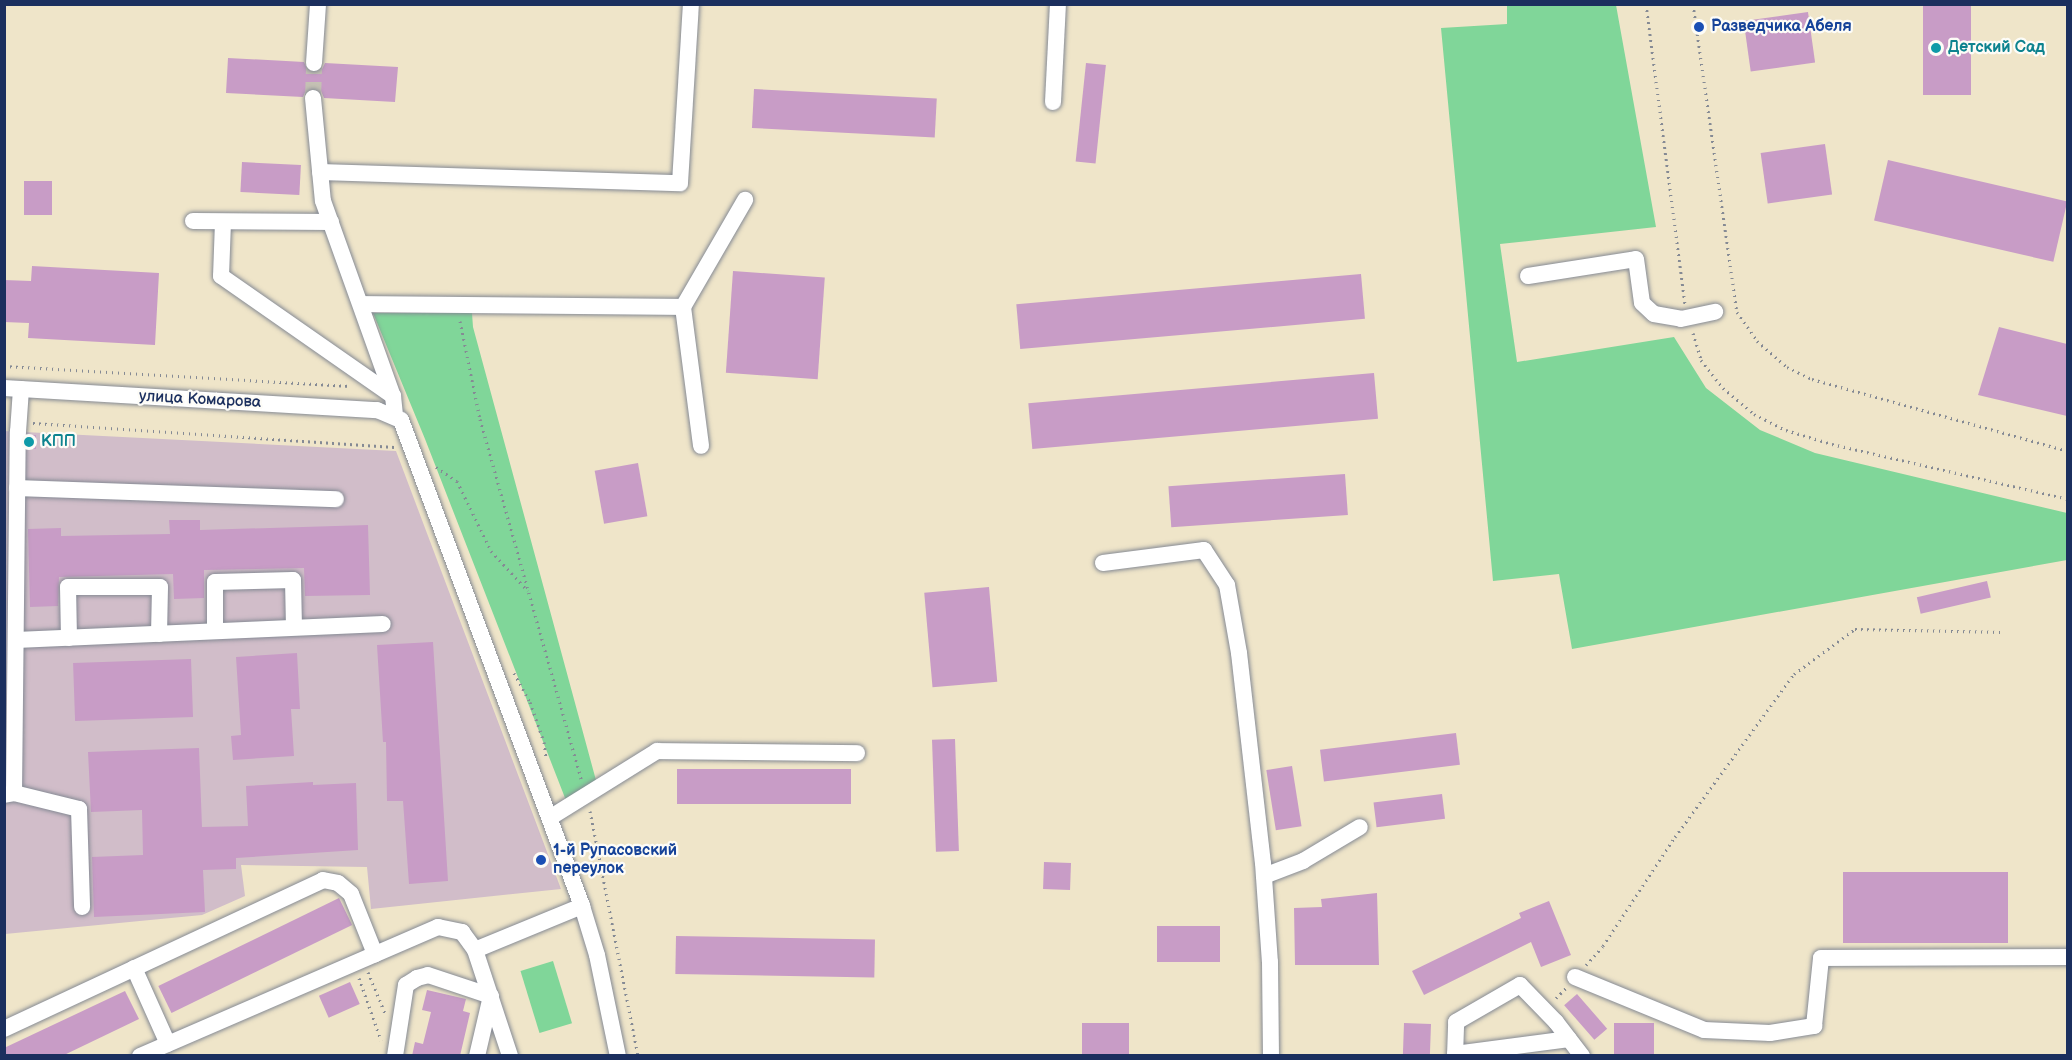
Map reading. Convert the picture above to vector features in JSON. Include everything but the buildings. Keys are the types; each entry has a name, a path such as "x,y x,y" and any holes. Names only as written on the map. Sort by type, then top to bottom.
{"street":[{"path":"315,63 318,4"},
{"path":"320,172 680,183 692,4"},
{"path":"1053,102 1058,4"},
{"path":"313,98 323,201 393,396 395,416 401,420 408,435 582,906 597,955 618,1056"},
{"path":"701,446 684,307 745,200"},
{"path":"193,221 331,222"},
{"path":"223,222 221,276 393,396"},
{"path":"1528,276 1636,259 1642,303 1654,315 1671,320 1715,312"},
{"path":"361,304 684,307"},
{"path":"13,388 19,422 16,640 9,794 79,809 82,907"},
{"name":"улица Комарова","path":"13,388 377,410 395,416"},
{"path":"17,488 336,499"},
{"path":"1103,563 1204,550 1227,585 1239,654 1264,876 1270,962 1271,1056"},
{"path":"215,630 214,582 292,580 294,627"},
{"path":"69,638 68,587 160,587 159,634"},
{"path":"16,640 383,624"},
{"path":"551,817 646,756 666,749 857,753"},
{"path":"1264,876 1303,861 1360,827"},
{"path":"4,1029 324,880 338,883 351,894 364,959"},
{"path":"475,950 582,906"},
{"path":"141,1056 438,927 462,932 475,950 510,1056"},
{"path":"1575,977 1704,1030 1770,1033 1814,1026 1821,958 2067,957"},
{"path":"134,968 168,1044"},
{"path":"388,1050 406,985 417,978 428,975 490,996"},
{"path":"1569,1039 1455,1055 1456,1022 1520,985 1545,1011 1569,1039 1582,1056"},
{"path":"477,1056 490,996"}],"path":[{"path":"1646,4 1688,317 1701,360 1723,388 1754,414 1786,430 1832,444 2067,499"},
{"path":"1693,4 1737,312 1757,341 1787,367 1812,379 2067,451"},
{"path":"456,305 480,419 586,796 638,1056"},
{"path":"4,366 350,386 364,376"},
{"path":"19,422 399,448"},
{"path":"431,465 449,473 458,481 491,551 529,593"},
{"path":"1545,1011 1603,945 1675,837 1794,674 1855,629 2001,632"},
{"path":"364,959 386,1020"},
{"path":"364,959 388,1050"}],"shaded area":[{"path":"4,431 396,451 561,889 371,909 367,867 241,865 245,896 202,915 5,934"}],"green space":[{"path":"1507,5 1616,5 1656,227 1500,244 1517,362 1674,337 1706,388 1760,430 1815,453 2067,513 2067,560 1572,649 1559,574 1493,581 1441,28 1507,24"},
{"path":"373,313 472,313 473,327 597,784 567,803 425,439"},
{"path":"553,961 572,1023 539,1033 520,971"}],"tunnel":[{"path":"313,98 314,63"}],"place":[{"name":"Разведчика Абеля","path":"1699,27"},
{"name":"Детский Сад","path":"1936,48"},
{"name":"КПП","path":"29,442"},
{"name":"1-й Рупасовский переулок","path":"541,860"}]}
